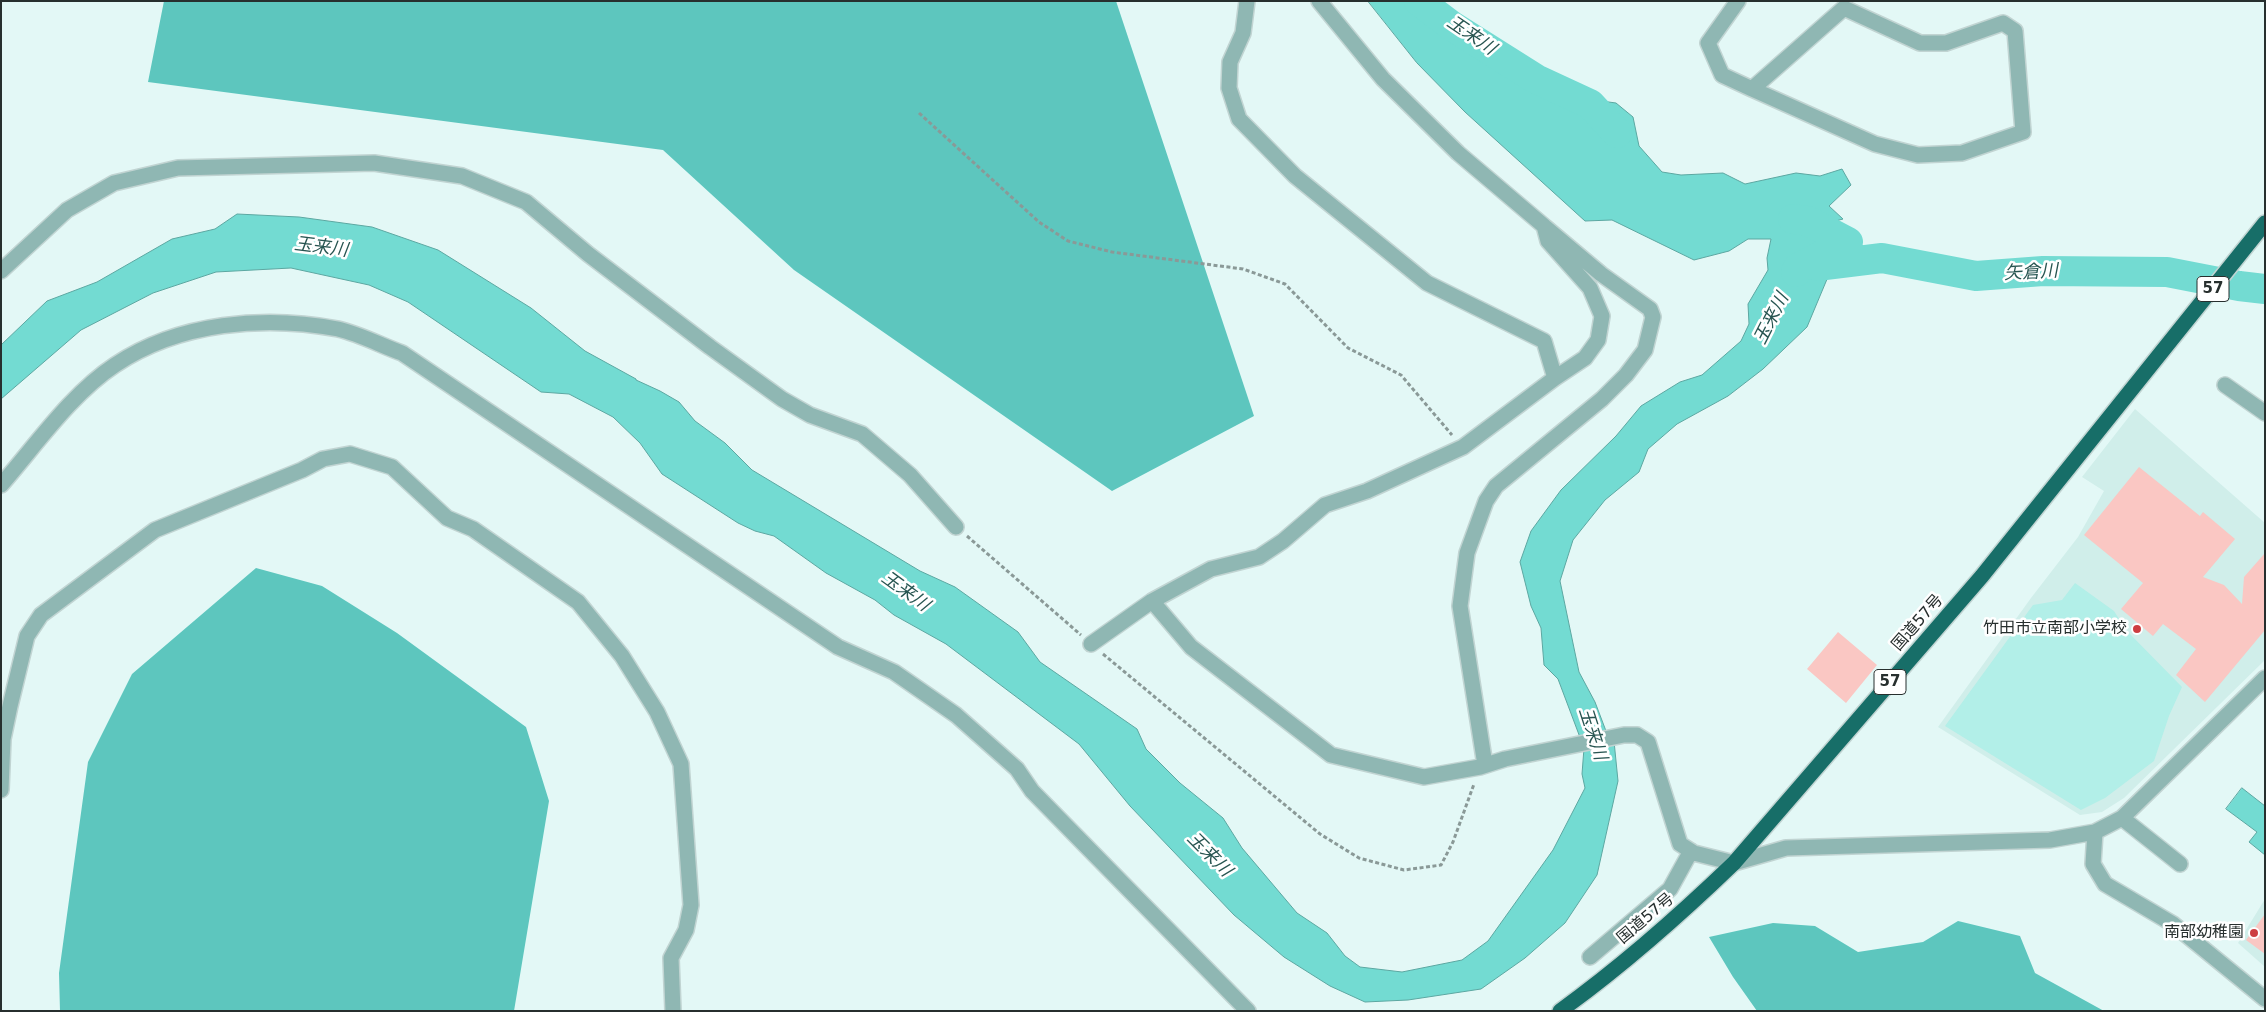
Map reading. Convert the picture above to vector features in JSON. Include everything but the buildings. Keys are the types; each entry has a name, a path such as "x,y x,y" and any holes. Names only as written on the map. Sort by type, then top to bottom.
{"highway":[{"name":"国道57号","path":"1560,1011 1583,994 1700,895 1734,863 1982,576 2265,223"}],"street":[{"path":"1248,1 1243,33 1230,62 1229,88 1239,119 1295,176 1427,283 1544,341 1555,378"},
{"path":"1319,1 1390,85 1458,153 1602,274 1650,309 1653,317 1645,350 1626,375 1602,399 1496,486 1486,501 1467,553 1460,606 1482,766"},
{"path":"1738,1 1708,43 1722,75 1752,89 1875,144 1918,156 1962,152 2023,132 2016,30 2003,23 1946,43 1920,43 1848,5 1752,89"},
{"path":"1,271 67,210 114,183 178,168 374,163 462,176 526,202 596,260 782,399 810,415 862,434 910,475 956,527"},
{"path":"1091,644 1152,601 1211,569 1259,557 1283,540 1325,504 1367,491 1463,447 1555,378 1585,358 1598,340 1602,316 1590,288 1548,241 1544,226"},
{"path":"1,485 74,401 116,365 170,337 222,326 274,322 340,330 402,354 838,647 894,672 956,714 1017,769 1032,791 1248,1011"},
{"path":"2225,385 2265,413"},
{"path":"1,790 3,739 10,706 27,636 41,615 155,530 302,470 322,459 350,454 367,459 392,468 447,518 473,529 578,602 622,656 657,712 681,764 691,905 686,930 671,958 673,1011"},
{"path":"1152,601 1191,647 1331,755 1424,777 1624,735 1638,735 1648,742 1680,844 1691,851 1734,863 1786,848 2050,840 2095,832 2122,818 2265,678"},
{"path":"2122,818 2180,864"},
{"path":"2095,832 2093,864 2105,884 2174,924 2265,999"},
{"path":"1590,957 1670,889 1691,851"}],"path":[{"path":"919,113 1039,222 1068,241 1112,252 1244,269 1285,284 1348,348 1401,375 1463,447"},
{"path":"956,527 1091,644 1320,834 1359,858 1404,870 1441,865 1453,842 1482,766"}],"shaded area":[{"path":"164,1 1116,1 1254,416 1112,491 794,270 663,150 148,82"},
{"name":"竹田市立南部小学校","path":"2135,409 2265,523 2265,660 2124,798 2102,812 2080,815 1938,727 2031,598 2078,537 2104,491 2082,477"},
{"path":"256,568 322,586 397,633 526,727 549,801 514,1011 60,1011 59,973 88,762 132,674"},
{"path":"2075,583 2114,611 2126,630 2182,687 2169,716 2154,761 2105,798 2081,810 1945,726 2033,605 2062,600"},
{"name":"南部幼稚園","path":"2265,899 2265,967 2238,943"},
{"path":"1958,921 2020,936 2035,973 2104,1011 1757,1011 1733,977 1709,937 1773,923 1815,926 1858,952 1923,942"}],"water":[{"path":"1368,1 1419,1 1443,30 1470,30 1498,47 1526,80 1559,92 1579,115 1594,100 1616,103 1633,117 1639,146 1662,172 1681,175 1723,173 1745,184 1796,173 1820,176 1842,169 1851,185 1829,206 1843,219 1828,223 1831,238 1830,272 1807,327 1763,369 1728,396 1677,424 1648,449 1639,472 1605,500 1573,540 1560,581 1579,672 1595,702 1606,731 1614,741 1618,781 1597,875 1565,923 1525,958 1481,989 1408,1000 1365,1002 1330,986 1284,957 1234,915 1130,806 1079,744 946,644 894,615 875,600 826,573 774,536 755,531 738,523 662,474 640,443 613,417 569,394 541,392 408,302 369,285 291,268 216,272 153,293 81,330 1,399 1,345 47,301 97,282 172,239 215,229 237,214 299,217 372,227 438,250 531,308 585,351 679,402 695,421 725,443 752,470 920,571 955,587 1018,632 1040,662 1137,729 1146,749 1180,783 1223,818 1242,848 1297,913 1327,933 1345,956 1360,967 1402,972 1462,960 1488,941 1553,850 1585,788 1582,774 1584,748 1558,679 1544,665 1541,628 1531,606 1520,562 1531,531 1561,490 1616,436 1641,406 1680,382 1702,375 1741,341 1749,324 1748,304 1768,270 1767,258 1771,239 1748,239 1729,251 1694,260 1612,220 1585,221 1465,112 1417,63"},
{"path":"2242,788 2265,806 2265,855 2249,842 2257,832 2226,809"}],"waterway":[{"name":"玉来川","path":"1419,1 1452,26 1536,79 1590,104 1617,133"},
{"name":"玉来川","path":"1793,219 1808,221 1848,242 1798,268 1796,272"},
{"name":"矢倉川","path":"1817,266 1882,258 1976,276 2043,271 2167,272 2265,289"}],"place":[{"name":"竹田市立南部小学校","path":"2137,629"},
{"name":"南部幼稚園","path":"2254,933"}]}
